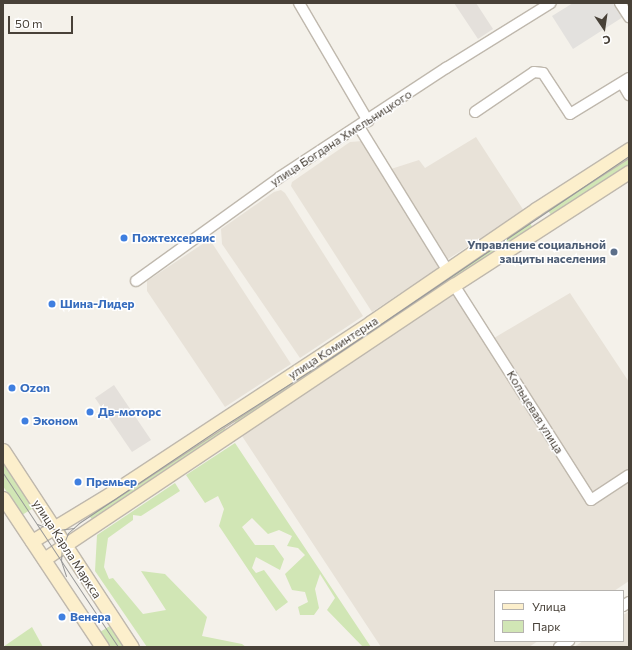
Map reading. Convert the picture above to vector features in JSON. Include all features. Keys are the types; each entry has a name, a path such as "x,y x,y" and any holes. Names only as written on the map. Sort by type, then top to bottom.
{"street":[{"path":"299,3 368,121"},
{"name":"улица Богдана Хмельницкого","path":"136,281 280,177 359,127 446,68 551,3"},
{"path":"620,3 629,17"},
{"path":"475,112 534,72 543,73 570,114 625,81 629,95"},
{"path":"359,127 448,270"},
{"name":"улица Коминтерна","path":"32,541 74,516 224,419 629,148"},
{"name":"улица Коминтерна","path":"44,559 454,285 629,172"},
{"name":"Кольцевая улица","path":"454,285 591,500 629,475"},
{"name":"улица Карла Маркса","path":"3,450 132,647"},
{"name":"улица Карла Маркса","path":"3,498 102,647"}],"shaded area":[{"path":"454,3 476,3 493,29 478,39"},
{"path":"573,3 614,3 623,17 573,49 552,16"},
{"path":"476,137 524,211 448,259 391,169 419,160 425,168"},
{"path":"363,141 442,266 372,312 291,186 292,182 350,142"},
{"path":"281,190 285,193 363,316 300,358 222,244 221,229 274,192"},
{"path":"204,243 212,243 291,364 225,407 147,291 147,281"},
{"path":"458,290 489,341 570,293 629,382 629,581 616,590 494,590 494,642 536,642 529,647 381,647 240,433"},
{"path":"114,385 151,440 132,452 95,398"},
{"path":"629,611 629,647 574,647 582,642 624,642 624,614"}],"green space":[{"path":"629,152 629,165 552,216 545,207"},
{"path":"528,220 533,228 237,426 231,417"},
{"path":"222,424 228,432 94,522 87,513"},
{"path":"235,443 371,647 363,647 327,610 335,598 320,574 315,589 319,608 314,615 300,615 298,607 308,602 305,592 292,590 285,574 305,555 298,548 287,546 292,536 279,530 268,534 252,518 242,527 255,545 274,545 284,559 280,570 256,557 252,568 256,573 264,570 288,602 276,611 219,526 224,509 218,496 205,503 186,475"},
{"path":"3,459 35,507 22,515 3,486"},
{"path":"175,483 180,491 141,516 133,515 133,520 108,538 104,567 109,579 113,578 143,614 166,610 141,571 165,574 207,617 202,636 242,644 246,647 147,647 95,571 97,535"},
{"path":"113,624 128,647 110,647 100,632"},
{"path":"32,627 43,647 3,647"}],"tram line":[{"path":"66,576 61,561 62,548 68,533 79,523 222,427 332,357 629,156"},
{"path":"3,473 118,647"},
{"path":"37,524 58,530 74,528"}],"place":[{"name":"Пожтехсервис","path":"124,238"},
{"name":"Управление социальной защиты населения","path":"614,252"},
{"name":"Шина-Лидер","path":"52,304"},
{"name":"Ozon","path":"12,388"},
{"name":"Дв-моторс","path":"90,412"},
{"name":"Эконом","path":"25,421"},
{"name":"Премьер","path":"78,482"},
{"name":"Венера","path":"62,617"}]}
